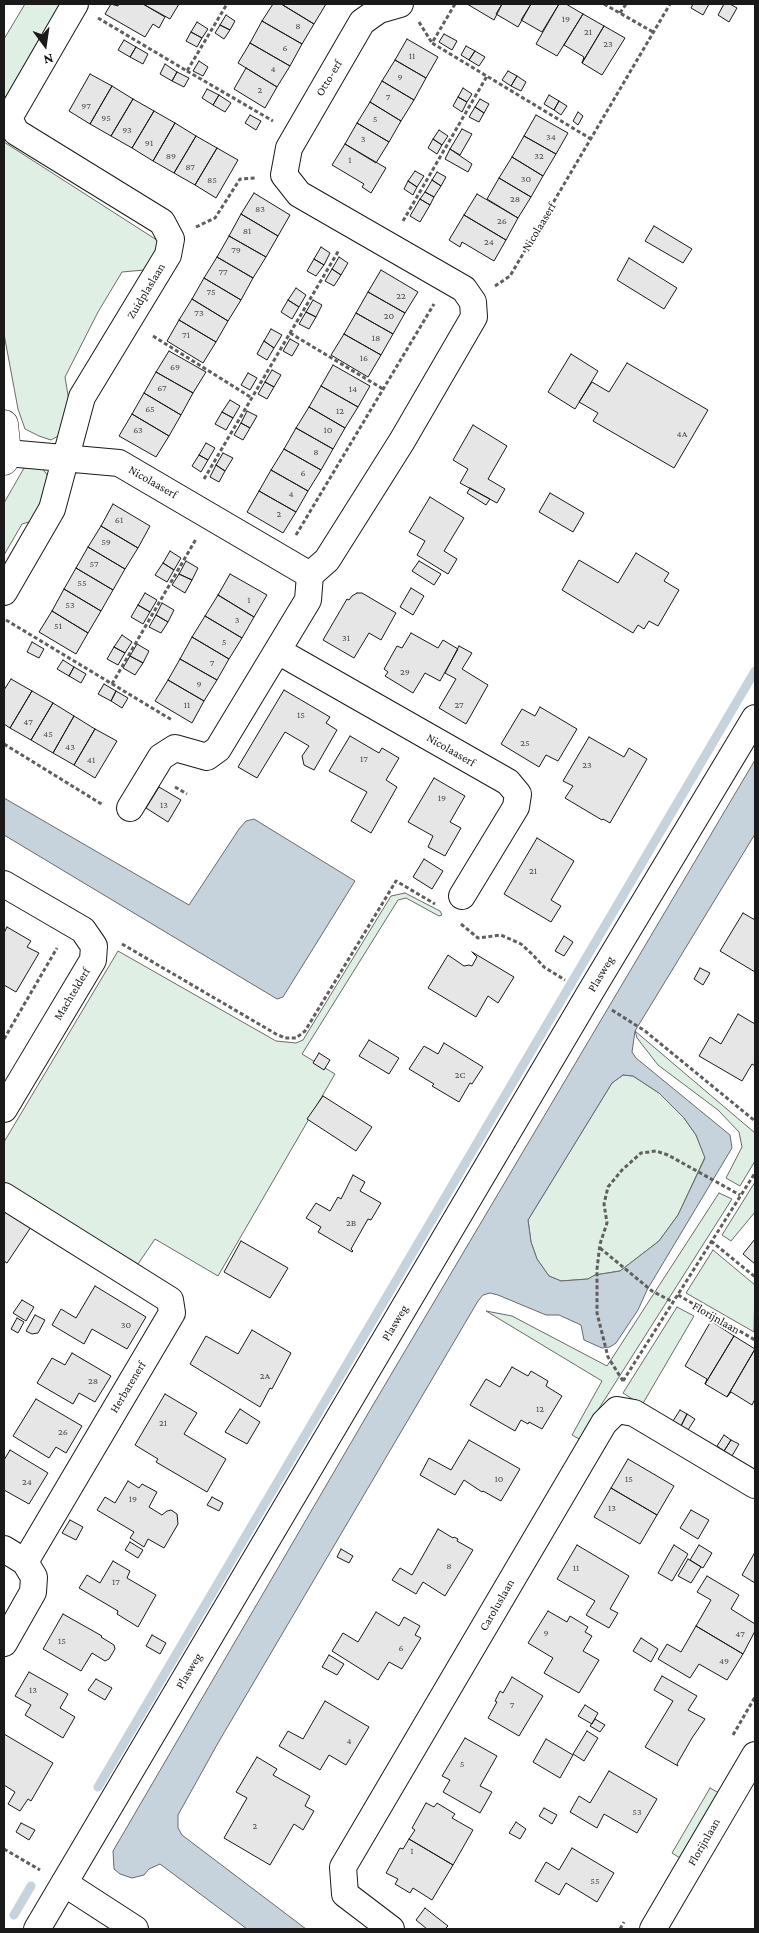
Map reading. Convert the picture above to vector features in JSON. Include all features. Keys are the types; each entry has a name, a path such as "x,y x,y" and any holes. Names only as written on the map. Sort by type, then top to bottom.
{"street":[{"path":"75,4 9,118 16,132 162,222 171,239"},
{"name":"Otto-erf","path":"284,176 288,148 362,22 379,10 400,4"},
{"path":"130,808 161,757 175,748 207,757 218,749 308,600 310,575 327,560 402,441 474,317 473,302 464,289 299,194 284,176"},
{"name":"Zuidplaslaan","path":"4,592 52,509 82,397 168,255 171,239"},
{"path":"4,424 5,457"},
{"name":"Nicolaaserf","path":"5,457 66,457 119,463 310,575"},
{"name":"Nicolaaserf","path":"278,651 508,782 518,794 516,807 453,908"},
{"name":"Plasweg","path":"41,1922 591,991 755,718"},
{"path":"4,884 83,930 94,946"},
{"name":"Machtelderf","path":"4,1109 92,960 94,946"},
{"name":"Herbarenerf","path":"4,1196 170,1300 172,1314 14,1556 34,1577 33,1592 4,1643"},
{"path":"617,1410 634,1413 755,1485"},
{"name":"Caroluslaan","path":"391,1929 345,1894 344,1867 604,1423 617,1410"},
{"name":"Florijnlaan","path":"653,1929 755,1755"},
{"path":"64,1883 135,1929"}],"path":[{"path":"75,4 296,134"},
{"path":"187,71 227,4"},
{"path":"455,4 432,43 591,138"},
{"path":"604,4 654,32"},
{"path":"620,13 626,4"},
{"name":"Nicolaaserf","path":"473,302 510,276 670,4"},
{"path":"388,245 487,76"},
{"path":"171,239 216,218 240,179 284,176"},
{"path":"112,684 252,398 354,225"},
{"path":"282,559 448,280"},
{"path":"128,320 252,398"},
{"path":"290,333 383,389"},
{"path":"4,618 171,719 175,748"},
{"path":"4,744 120,816 126,806 130,808"},
{"path":"94,946 111,942 124,944 276,1034 285,1038 296,1038 305,1031 396,881 453,908 478,938 501,935 521,944 544,967 572,984"},
{"path":"4,1039 71,923"},
{"path":"608,1008 645,1032 755,1121"},
{"path":"623,1381 608,1357 597,1313 597,1269 600,1247 607,1223 604,1204 605,1195 612,1181 641,1153 656,1151 668,1155 740,1195"},
{"path":"617,1410 616,1396 623,1381 755,1173"},
{"path":"711,1241 755,1277"},
{"path":"600,1247 652,1291 673,1302"},
{"name":"Florijnlaan","path":"678,1295 755,1340"},
{"path":"4,1849 64,1883"}],"green space":[{"path":"25,4 60,4 4,100 4,39"},
{"path":"4,142 163,244 144,270 122,272 98,312 65,377 70,407 58,436 51,440 25,429 18,409 4,334"},
{"path":"34,465 43,469 49,478 36,520 22,524 4,555 4,503 24,468"},
{"path":"405,893 440,911 442,915 439,916 406,898 398,900 302,1054 335,1074 218,1276 155,1239 138,1264 4,1183 4,1142 118,951 276,1041 296,1043 303,1040 391,896"},
{"path":"635,1031 755,1133 755,1161 740,1186 726,1178 742,1147 739,1132 718,1110 658,1065 637,1038"},
{"path":"623,1075 633,1076 659,1093 684,1118 696,1135 705,1157 678,1215 659,1241 620,1271 595,1275 588,1279 561,1281 549,1276 537,1259 531,1242 528,1220 612,1083"},
{"path":"755,1182 755,1212 731,1241 722,1235"},
{"path":"719,1193 732,1199 598,1410 581,1440 572,1435 602,1381 486,1311 512,1316 607,1366"},
{"path":"713,1250 755,1285 754,1332 686,1293"},
{"path":"677,1307 694,1316 642,1405 623,1393"},
{"path":"710,1788 719,1793 680,1858 672,1853"}],"shaded area":[{"path":"755,760 755,834 635,1031 632,1052 636,1058 730,1135 732,1148 647,1290 638,1310 616,1343 610,1347 602,1348 584,1340 581,1325 559,1315 546,1315 490,1293 483,1295 478,1301 218,1743 178,1815 178,1828 182,1835 306,1929 247,1929 160,1864 149,1869 144,1875 132,1878 120,1874 114,1869 113,1851 373,1405","holes":["623,1075 633,1076 659,1093 684,1118 696,1135 705,1158 678,1215 659,1241 620,1271 595,1275 588,1279 561,1281 549,1276 537,1259 531,1242 528,1220 612,1083"]},
{"path":"4,798 189,905 239,829 246,821 254,819 355,881 283,997 277,999 4,835"}],"building":[{"path":"111,4 118,6 119,4 143,4 165,17 159,28 153,24 145,37 105,14"},
{"path":"143,4 179,4 170,19"},
{"path":"273,4 281,4 314,24 302,44 262,21"},
{"path":"283,4 326,4 314,24"},
{"path":"467,4 502,4 494,20"},
{"path":"502,4 531,4 518,27 496,14"},
{"path":"531,4 559,4 542,32 521,20"},
{"path":"559,4 566,4 583,14 557,56 536,44"},
{"path":"693,4 709,4 703,15 691,8"},
{"path":"724,4 730,4 737,8 729,22 718,15"},
{"path":"583,14 604,26 582,63 584,57 564,45"},
{"path":"226,15 235,21 230,30 220,25"},
{"path":"262,21 302,44 290,66 250,43"},
{"path":"197,22 208,29 202,38 191,32"},
{"path":"220,25 230,30 224,39 215,33"},
{"path":"604,26 625,38 602,75 582,63"},
{"path":"191,32 202,38 197,47 186,41"},
{"path":"444,34 457,41 452,50 439,42"},
{"path":"407,39 438,57 426,78 395,60"},
{"path":"124,40 136,47 130,57 118,50"},
{"path":"250,43 290,66 277,87 238,63"},
{"path":"466,46 475,51 469,60 461,55"},
{"path":"136,47 148,54 143,64 130,57"},
{"path":"475,51 485,57 479,66 469,60"},
{"path":"395,60 426,78 414,100 382,81"},
{"path":"199,61 208,67 203,76 193,71"},
{"path":"165,64 177,72 172,81 160,74"},
{"path":"246,68 277,87 265,108 234,89"},
{"path":"508,71 517,76 511,86 502,80"},
{"path":"177,72 189,78 184,87 172,81"},
{"path":"90,74 112,86 90,124 69,111"},
{"path":"517,76 526,82 521,91 511,86"},
{"path":"382,81 414,100 401,121 370,102"},
{"path":"112,86 133,99 111,136 90,124"},
{"path":"463,88 472,94 467,102 458,97"},
{"path":"207,89 219,95 213,105 202,98"},
{"path":"219,95 231,103 225,112 213,105"},
{"path":"549,95 559,101 554,110 544,104"},
{"path":"458,97 467,102 462,112 453,106"},
{"path":"133,99 154,111 132,148 111,136"},
{"path":"480,99 489,104 484,113 475,107"},
{"path":"559,101 567,106 561,115 554,110"},
{"path":"370,102 401,121 389,142 357,123"},
{"path":"475,107 484,113 479,122 469,117"},
{"path":"154,111 175,123 153,161 132,148"},
{"path":"578,112 583,116 578,125 573,121"},
{"path":"250,115 261,121 256,130 245,123"},
{"path":"536,115 568,133 556,154 524,136"},
{"path":"175,123 196,136 174,173 153,161"},
{"path":"357,123 389,142 376,163 345,144"},
{"path":"462,129 472,134 460,155 450,149"},
{"path":"439,130 448,136 442,145 433,139"},
{"path":"196,136 217,148 195,185 174,173"},
{"path":"524,136 556,154 543,176 512,157"},
{"path":"433,139 442,145 437,154 428,148"},
{"path":"345,144 386,168 371,193 362,187 364,184 332,165"},
{"path":"217,148 238,160 216,198 195,185"},
{"path":"450,149 472,164 468,172 445,159"},
{"path":"512,157 543,176 531,197 499,178"},
{"path":"415,171 424,176 417,187 408,181"},
{"path":"437,172 446,177 441,186 432,180"},
{"path":"499,178 531,197 518,218 487,199"},
{"path":"432,180 441,186 434,197 425,192"},
{"path":"408,181 417,187 413,195 404,189"},
{"path":"425,192 434,197 430,205 420,199"},
{"path":"254,193 290,215 278,236 241,214"},
{"path":"477,194 518,218 506,240 464,215"},
{"path":"420,199 430,205 420,222 410,216"},
{"path":"241,214 278,236 266,257 229,236"},
{"path":"464,215 506,240 494,261 462,242 460,247 449,240"},
{"path":"654,226 692,249 683,263 645,241"},
{"path":"229,236 266,257 253,278 217,257"},
{"path":"321,247 330,253 324,265 314,259"},
{"path":"217,257 253,278 241,300 204,278"},
{"path":"339,257 348,263 341,275 332,269"},
{"path":"629,258 677,288 664,309 617,280"},
{"path":"314,259 324,265 316,276 307,271"},
{"path":"332,269 341,275 334,286 325,281"},
{"path":"381,270 418,292 405,313 368,292"},
{"path":"204,278 241,300 228,321 192,299"},
{"path":"296,288 306,295 299,307 288,300"},
{"path":"368,292 405,313 393,334 356,313"},
{"path":"192,299 228,321 216,342 179,320"},
{"path":"288,300 299,307 292,319 281,312"},
{"path":"313,300 322,305 316,317 306,312"},
{"path":"306,312 316,317 309,329 299,324"},
{"path":"356,313 393,334 381,355 344,334"},
{"path":"179,320 216,342 203,363 167,341"},
{"path":"271,329 282,335 274,348 264,341"},
{"path":"344,334 381,355 368,377 331,355"},
{"path":"290,339 299,344 292,356 283,351"},
{"path":"264,341 274,348 267,360 257,354"},
{"path":"169,351 206,372 193,393 156,372"},
{"path":"571,354 598,371 575,409 548,392"},
{"path":"627,363 708,410 674,468 593,421 598,413 579,402 592,382 609,392"},
{"path":"333,365 370,386 358,407 321,386"},
{"path":"272,370 281,375 274,387 265,382"},
{"path":"156,372 193,393 181,415 144,393"},
{"path":"248,373 257,378 250,390 241,385"},
{"path":"265,382 274,387 267,399 258,394"},
{"path":"321,386 358,407 345,428 309,407"},
{"path":"144,393 181,415 169,436 132,414"},
{"path":"230,400 240,406 233,418 222,412"},
{"path":"309,407 345,428 333,449 296,428"},
{"path":"247,411 257,416 250,428 241,423"},
{"path":"222,412 233,418 226,430 215,424"},
{"path":"132,414 169,436 156,457 119,436"},
{"path":"241,423 250,428 243,440 234,435"},
{"path":"473,425 507,446 488,479 505,489 497,503 460,483 468,469 453,460"},
{"path":"296,428 333,449 321,470 284,449"},
{"path":"206,443 215,448 208,460 199,455"},
{"path":"284,449 321,470 308,491 271,470"},
{"path":"223,453 233,458 225,471 216,465"},
{"path":"199,455 208,460 201,472 192,466"},
{"path":"216,465 225,471 219,482 210,477"},
{"path":"271,470 308,491 296,512 259,491"},
{"path":"470,488 490,499 486,505 467,493"},
{"path":"259,491 296,512 283,533 247,512"},
{"path":"550,493 584,513 573,532 539,512"},
{"path":"430,497 464,518 444,551 457,559 448,574 417,555 425,541 409,532"},
{"path":"113,504 150,526 138,548 101,526"},
{"path":"101,526 138,548 125,569 88,547"},
{"path":"88,547 125,569 113,590 76,568"},
{"path":"170,551 181,558 174,570 163,563"},
{"path":"636,553 669,573 664,581 679,590 658,626 649,621 644,629 638,625 633,633 562,590 579,560 618,583"},
{"path":"186,561 198,568 192,580 179,574"},
{"path":"419,561 441,574 434,585 412,571"},
{"path":"163,563 174,570 167,582 155,575"},
{"path":"76,568 113,590 101,611 64,589"},
{"path":"179,574 192,580 185,593 172,585"},
{"path":"230,574 267,595 254,617 218,595"},
{"path":"411,588 424,596 413,615 400,607"},
{"path":"64,589 101,611 88,633 52,611"},
{"path":"145,593 157,600 150,612 138,605"},
{"path":"357,593 362,593 396,613 381,640 369,633 354,658 323,640 347,599 349,600"},
{"path":"218,595 254,617 242,638 205,616"},
{"path":"162,603 174,610 168,622 156,615"},
{"path":"138,605 150,612 143,624 131,617"},
{"path":"52,611 88,633 76,654 39,632"},
{"path":"156,615 168,622 161,633 149,627"},
{"path":"205,616 242,638 229,659 192,637"},
{"path":"411,633 438,648 443,640 458,649 440,681 425,673 413,693 385,676 388,672 384,669 397,646 402,648"},
{"path":"122,635 132,642 125,653 114,647"},
{"path":"192,637 229,659 217,680 180,659"},
{"path":"32,642 44,649 39,658 27,652"},
{"path":"137,644 149,651 143,663 130,656"},
{"path":"459,646 472,653 462,669 488,685 466,724 439,708 456,679 445,673"},
{"path":"114,647 125,653 118,665 107,659"},
{"path":"130,656 143,663 135,675 123,668"},
{"path":"180,659 217,680 204,701 168,680"},
{"path":"63,660 74,667 69,676 57,669"},
{"path":"74,667 86,674 81,683 69,676"},
{"path":"11,679 32,691 10,728 4,724 4,690"},
{"path":"168,680 204,701 192,723 155,701"},
{"path":"104,684 116,691 111,701 98,694"},
{"path":"284,690 330,717 326,723 337,730 314,770 304,765 302,756 309,746 285,732 257,778 238,767"},
{"path":"32,691 53,703 31,740 10,728"},
{"path":"116,691 128,698 122,708 111,701"},
{"path":"53,703 74,716 53,753 31,740"},
{"path":"540,707 577,729 558,761 546,755 539,767 501,744 522,709 535,716"},
{"path":"74,716 95,729 74,765 53,753"},
{"path":"95,729 117,741 95,778 74,765"},
{"path":"350,736 379,753 382,748 399,758 386,780 397,787 371,833 351,821 367,792 329,771"},
{"path":"589,737 624,757 629,748 647,759 610,823 565,798 573,786 563,781"},
{"path":"434,778 465,796 450,822 461,828 445,856 428,847 433,836 408,822"},
{"path":"159,787 181,800 168,822 146,808"},
{"path":"537,838 574,861 551,900 561,906 551,922 504,894"},
{"path":"424,859 443,871 432,889 413,877"},
{"path":"743,913 755,920 755,972 720,951"},
{"path":"7,927 31,941 27,947 39,953 16,992 4,985 4,933"},
{"path":"564,936 573,942 564,956 555,951"},
{"path":"472,952 514,977 498,1003 488,996 476,1017 428,988 448,955 464,966 472,966 477,957"},
{"path":"700,968 710,973 703,985 694,979"},
{"path":"738,1014 755,1024 755,1066 752,1064 742,1081 699,1056 710,1037 721,1044"},
{"path":"369,1040 399,1058 389,1074 359,1056"},
{"path":"444,1043 483,1067 472,1084 470,1083 459,1102 432,1086 434,1084 409,1069 424,1046 438,1054"},
{"path":"319,1053 330,1060 324,1070 313,1063"},
{"path":"323,1096 372,1127 356,1151 307,1119"},
{"path":"353,1175 365,1182 360,1191 381,1203 371,1220 368,1219 351,1249 352,1252 318,1232 321,1227 306,1218 316,1203 330,1211 338,1197 341,1199"},
{"path":"4,1211 31,1227 7,1263 4,1261"},
{"path":"755,1239 755,1264 743,1254"},
{"path":"241,1241 288,1268 270,1298 224,1272"},
{"path":"95,1286 146,1317 127,1349 92,1329 84,1344 52,1325 61,1309 76,1318"},
{"path":"22,1300 34,1307 26,1321 13,1313"},
{"path":"35,1315 45,1320 38,1333 32,1334 26,1331"},
{"path":"17,1318 24,1322 18,1333 11,1329"},
{"path":"711,1321 734,1336 705,1384 707,1379 685,1366"},
{"path":"252,1330 291,1353 260,1407 190,1364 206,1336 238,1354"},
{"path":"734,1336 755,1349 727,1397 705,1384"},
{"path":"755,1349 755,1399 752,1405 731,1392 727,1397"},
{"path":"72,1353 111,1376 95,1402 79,1393 73,1404 37,1383 52,1358 65,1365"},
{"path":"512,1367 528,1376 531,1371 548,1381 546,1386 562,1396 542,1429 521,1420 515,1431 470,1405 486,1379 500,1387"},
{"path":"165,1394 197,1413 184,1434 226,1459 207,1492 156,1462 158,1459 135,1445"},
{"path":"36,1399 82,1426 66,1453 56,1447 49,1458 13,1436"},
{"path":"240,1409 260,1422 247,1444 225,1432"},
{"path":"680,1410 687,1414 681,1426 673,1421"},
{"path":"687,1414 695,1419 688,1430 681,1426"},
{"path":"724,1435 731,1440 724,1451 717,1446"},
{"path":"469,1440 520,1469 501,1501 482,1492 464,1480 455,1495 420,1475 429,1458 451,1470"},
{"path":"731,1440 739,1444 732,1456 724,1451"},
{"path":"10,1450 48,1473 29,1504 4,1490 4,1460"},
{"path":"628,1459 674,1486 657,1515 611,1488"},
{"path":"128,1481 139,1488 142,1484 157,1492 149,1507 162,1515 171,1510 177,1514 178,1524 164,1548 148,1539 144,1547 130,1538 134,1532 97,1510 105,1497 115,1503"},
{"path":"611,1488 657,1515 640,1544 594,1517"},
{"path":"212,1497 223,1503 219,1511 207,1505"},
{"path":"691,1510 709,1520 698,1539 680,1528"},
{"path":"70,1520 83,1527 76,1540 62,1533"},
{"path":"438,1529 458,1539 457,1541 473,1550 445,1596 423,1582 416,1594 392,1580 400,1568 412,1575"},
{"path":"130,1542 143,1550 138,1558 125,1550"},
{"path":"577,1545 629,1576 610,1609 618,1613 609,1628 586,1615 595,1601 557,1579"},
{"path":"674,1545 688,1554 672,1581 658,1573"},
{"path":"699,1545 712,1553 703,1568 690,1560"},
{"path":"341,1549 353,1556 349,1563 337,1557"},
{"path":"755,1552 755,1583 742,1575"},
{"path":"688,1559 701,1567 691,1583 678,1576"},
{"path":"113,1561 130,1571 127,1578 156,1595 138,1627 117,1614 118,1611 79,1588 87,1575 100,1583"},
{"path":"707,1576 739,1595 731,1609 755,1624 755,1631 743,1654 696,1626 711,1600 697,1592"},
{"path":"548,1611 567,1622 570,1616 588,1627 585,1632 592,1636 583,1651 599,1660 579,1693 544,1673 553,1658 528,1643"},
{"path":"376,1612 399,1626 404,1617 420,1626 415,1635 421,1638 402,1669 389,1662 378,1680 332,1651 343,1633 358,1642"},
{"path":"63,1614 114,1645 115,1649 109,1659 105,1661 92,1653 81,1671 43,1649"},
{"path":"696,1626 743,1654 727,1680 699,1664 690,1678 658,1659 667,1644 681,1652"},
{"path":"152,1635 166,1643 160,1654 146,1646"},
{"path":"641,1638 658,1649 651,1662 633,1651"},
{"path":"329,1655 344,1664 337,1675 322,1667"},
{"path":"29,1672 68,1694 60,1708 75,1717 63,1738 25,1715 31,1705 15,1696"},
{"path":"662,1676 697,1696 688,1710 705,1719 677,1764 678,1766 645,1747 673,1701 654,1690"},
{"path":"512,1677 543,1696 519,1736 488,1718 497,1702 495,1701 500,1691 503,1693"},
{"path":"96,1679 112,1688 105,1700 88,1690"},
{"path":"325,1701 369,1727 346,1765 329,1755 320,1770 279,1746 288,1731 303,1739"},
{"path":"585,1705 598,1713 592,1724 578,1716"},
{"path":"595,1719 605,1725 600,1732 590,1726"},
{"path":"587,1731 598,1738 584,1761 573,1754"},
{"path":"4,1734 53,1763 31,1801 28,1799 20,1811 8,1804 15,1792 4,1785"},
{"path":"465,1738 497,1756 480,1786 492,1792 480,1813 443,1792 450,1780 442,1776"},
{"path":"546,1739 573,1755 560,1778 533,1762"},
{"path":"257,1757 277,1769 273,1775 310,1796 305,1806 314,1811 303,1830 294,1824 270,1865 224,1838 247,1798 236,1792"},
{"path":"609,1771 657,1799 637,1833 604,1814 597,1828 570,1812 579,1796 590,1803"},
{"path":"426,1803 434,1807 437,1803 455,1814 452,1818 473,1830 453,1865 409,1839 415,1830 412,1828"},
{"path":"544,1808 557,1815 552,1824 539,1816"},
{"path":"516,1822 526,1829 520,1839 509,1833"},
{"path":"21,1823 35,1830 29,1840 16,1832"},
{"path":"409,1839 453,1865 432,1900 413,1888 410,1893 395,1884 398,1879 386,1873 400,1848 403,1849"},
{"path":"572,1848 614,1873 597,1902 566,1883 559,1895 535,1881 546,1862 559,1870"},
{"path":"425,1908 448,1926 445,1929 427,1929 416,1920"}],"waterway":[{"path":"98,1787 755,671"},
{"path":"14,1915 31,1886"}]}
